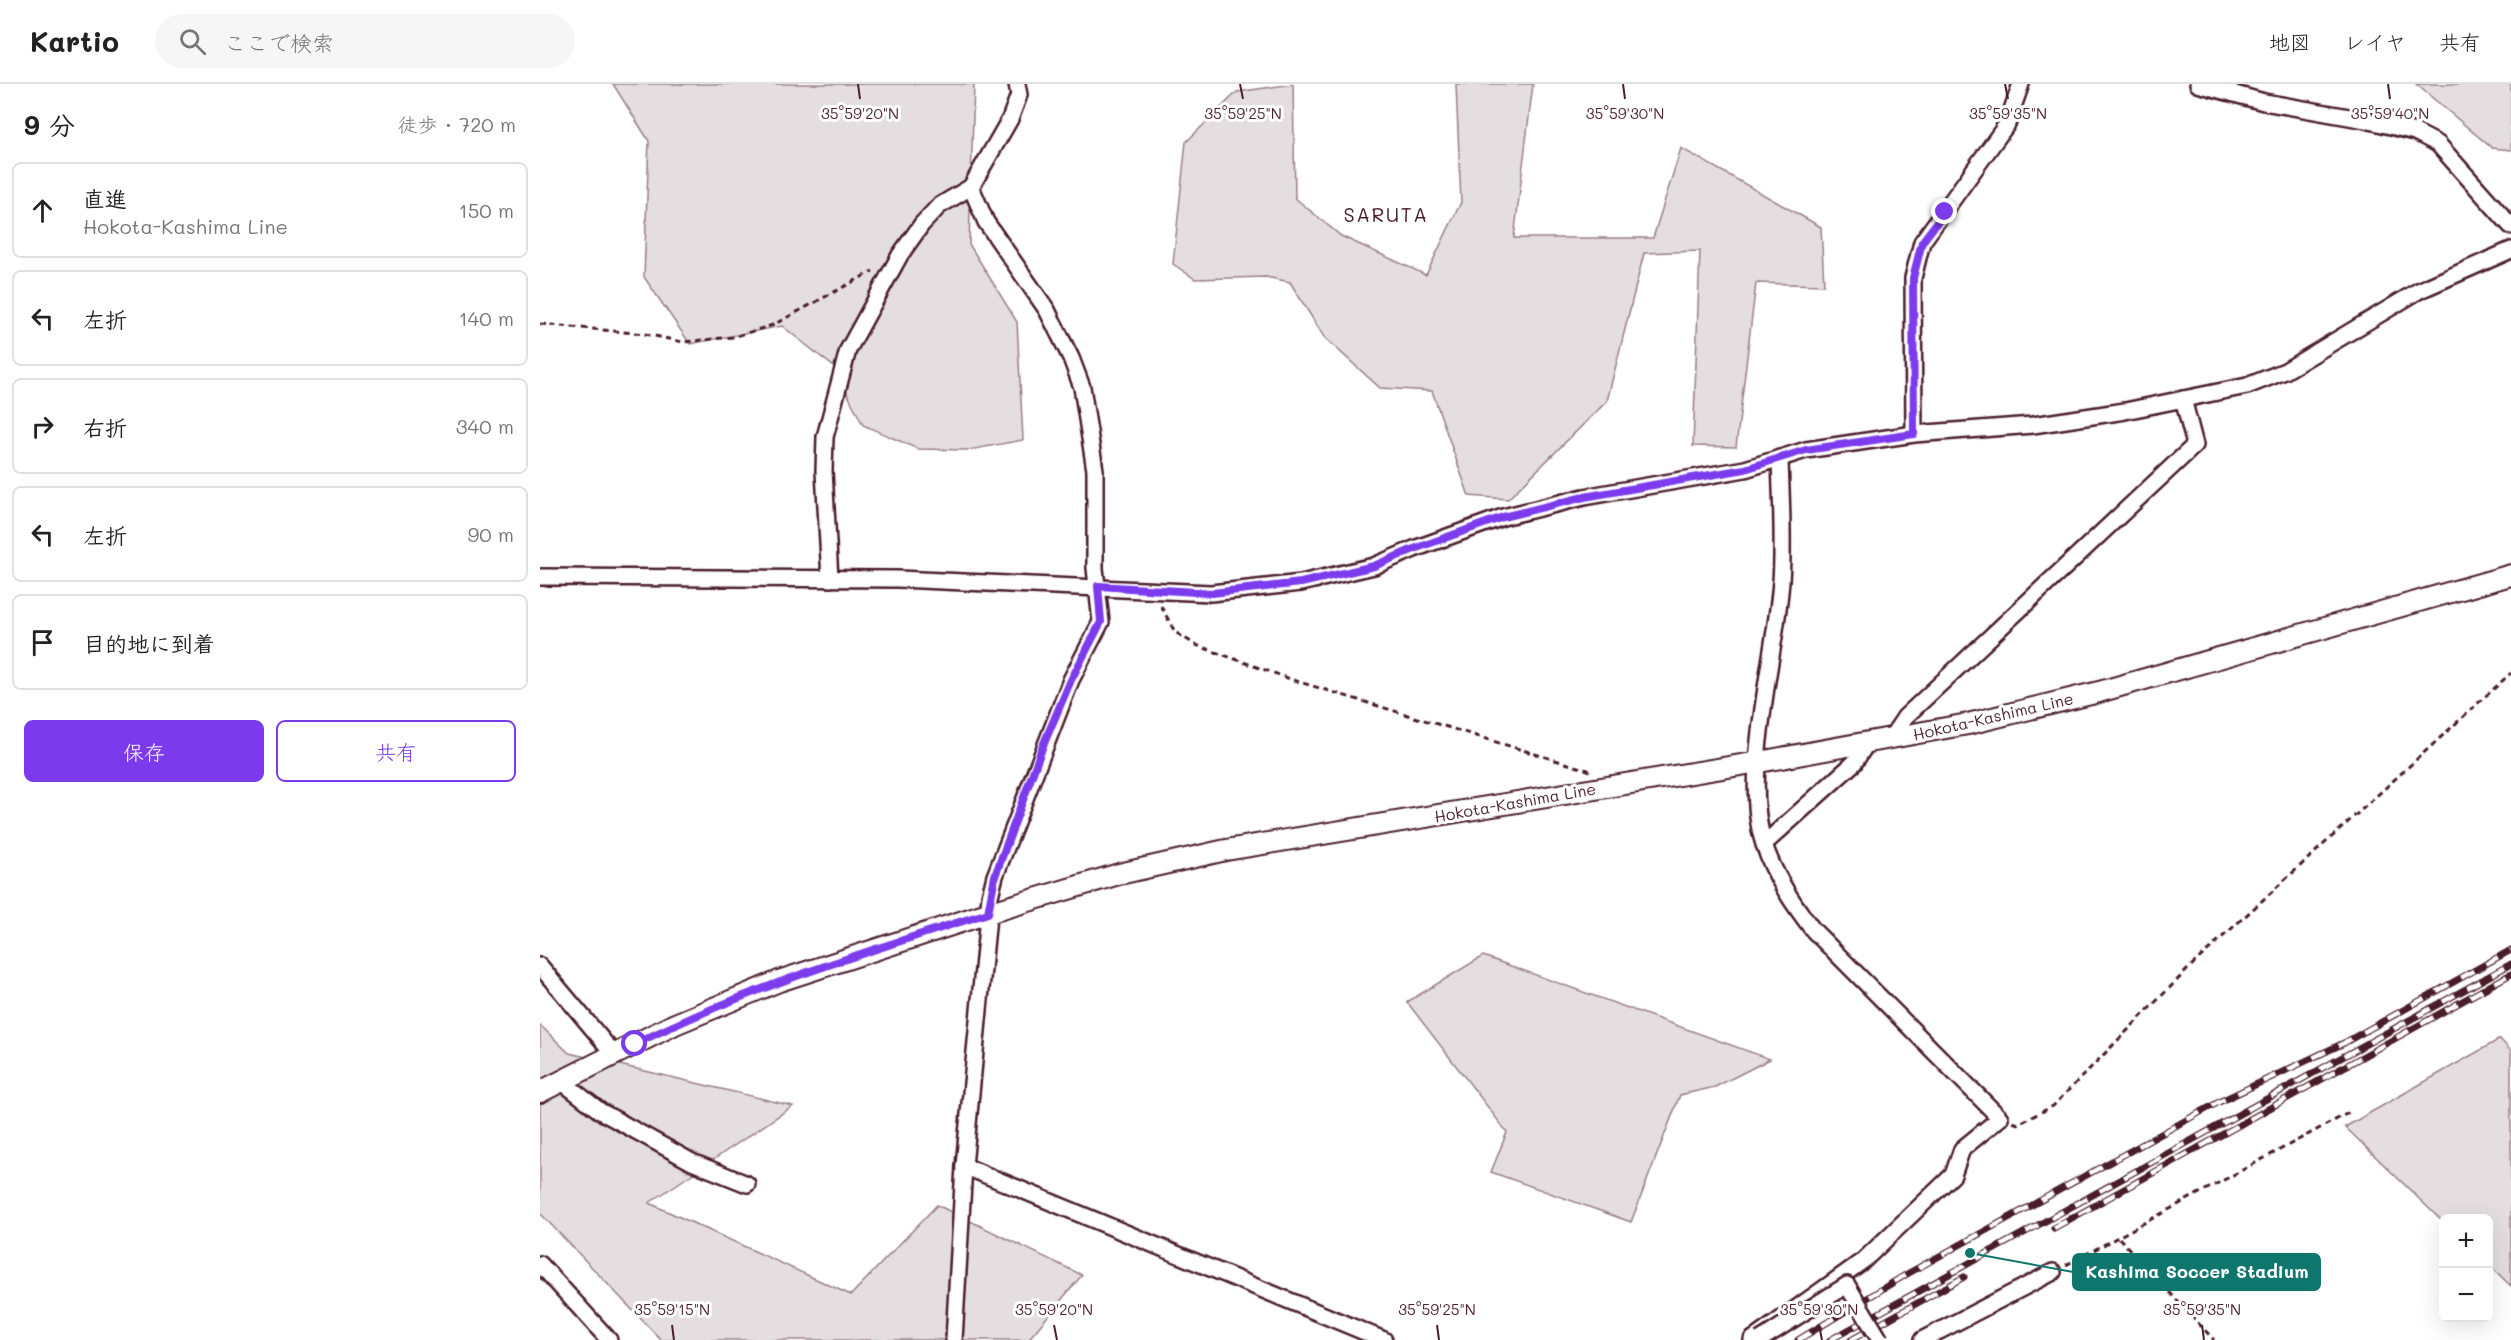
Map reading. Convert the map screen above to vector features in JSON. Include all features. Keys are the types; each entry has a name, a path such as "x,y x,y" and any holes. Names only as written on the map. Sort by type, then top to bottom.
{"main road":[{"name":"Hokota-Kashima Line","path":"540,1092 675,1024 779,981 988,913 1119,874 1226,850 1759,762 1968,724 2099,692 2511,575"}],"street":[{"path":"830,579 824,471 825,437 848,350 900,255 922,224 939,206 971,187 1010,119 1018,95 1017,84"},
{"path":"1914,434 1913,278 1922,242 2007,124 2021,84"},
{"path":"2198,84 2264,102 2366,120 2415,132 2438,144 2511,226"},
{"path":"954,1340 964,1166 988,913 995,876 1042,748 1071,680 1101,622 1095,470 1082,387 1071,358 1047,310 986,222 971,187"},
{"path":"540,578 830,579 1098,586 1153,592 1212,593 1301,583 1374,566 1503,517 1584,497 1745,469 1806,450 1914,434 2033,426 2247,386 2285,371 2418,291 2511,250"},
{"path":"1892,738 1905,717 2195,446 2183,399"},
{"path":"1752,1340 1864,1260 1953,1175 1962,1149 2000,1118 1813,930 1795,907 1776,874 1764,844 1756,808 1759,762 1781,581 1783,540 1780,458"},
{"path":"1764,844 1854,763 1868,743"},
{"path":"540,966 614,1054"},
{"path":"561,1081 600,1112 692,1162 747,1184"},
{"path":"964,1166 1384,1340"},
{"path":"540,1264 609,1340"},
{"path":"1922,1340 2053,1272"},
{"path":"1760,1340 1847,1285 1880,1340"}],"path":[{"path":"540,324 645,334 682,342 733,337 773,325 900,255"},
{"path":"1153,592 1175,632 1196,645 1293,680 1588,770 1606,786"},
{"path":"2000,1118 2018,1124 2053,1106 2194,963 2511,673"},
{"path":"2053,1272 2350,1112"},
{"path":"2119,1238 2214,1340"}],"shaded area":[{"path":"613,84 974,84 969,244 1017,322 1023,440 969,450 918,449 863,425 834,367 782,326 690,344 644,277 649,141"},
{"path":"1293,84 1295,198 1341,236 1426,275 1461,202 1456,84 1533,84 1514,238 1653,238 1681,148 1821,227 1824,285 1756,283 1736,447 1693,446 1700,251 1644,253 1607,401 1508,499 1469,496 1432,391 1380,388 1324,337 1290,282 1266,277 1195,279 1173,264 1186,142 1237,92"},
{"path":"2416,84 2511,84 2511,150 2492,148"},
{"path":"1483,956 1770,1059 1715,1087 1680,1095 1631,1222 1491,1172 1507,1132 1407,1002"},
{"path":"540,1025 569,1053 793,1106 649,1203 851,1295 937,1205 1082,1275 1028,1340 661,1340 540,1213"},
{"path":"2500,1039 2511,1051 2511,1286 2493,1269 2493,1214 2439,1214 2439,1218 2345,1127"}],"railway":[{"path":"1798,1340 1907,1274 2219,1102 2344,1043 2511,950"},
{"path":"1830,1340 2511,964"},
{"path":"2054,1228 2511,974"},
{"path":"1851,1340 1964,1277"}],"place":[{"name":"Kashima Soccer Stadium","path":"1970,1253"}],"district":[{"name":"SARUTA","path":"1386,214"}],"route":[{"path":"635,1044 711,1008 779,981 988,913 995,876 1042,748 1071,680 1101,622 1098,586 1153,592 1212,593 1301,583 1374,566 1503,517 1584,497 1745,469 1806,450 1914,434 1913,278 1922,242 1945,212"}]}
